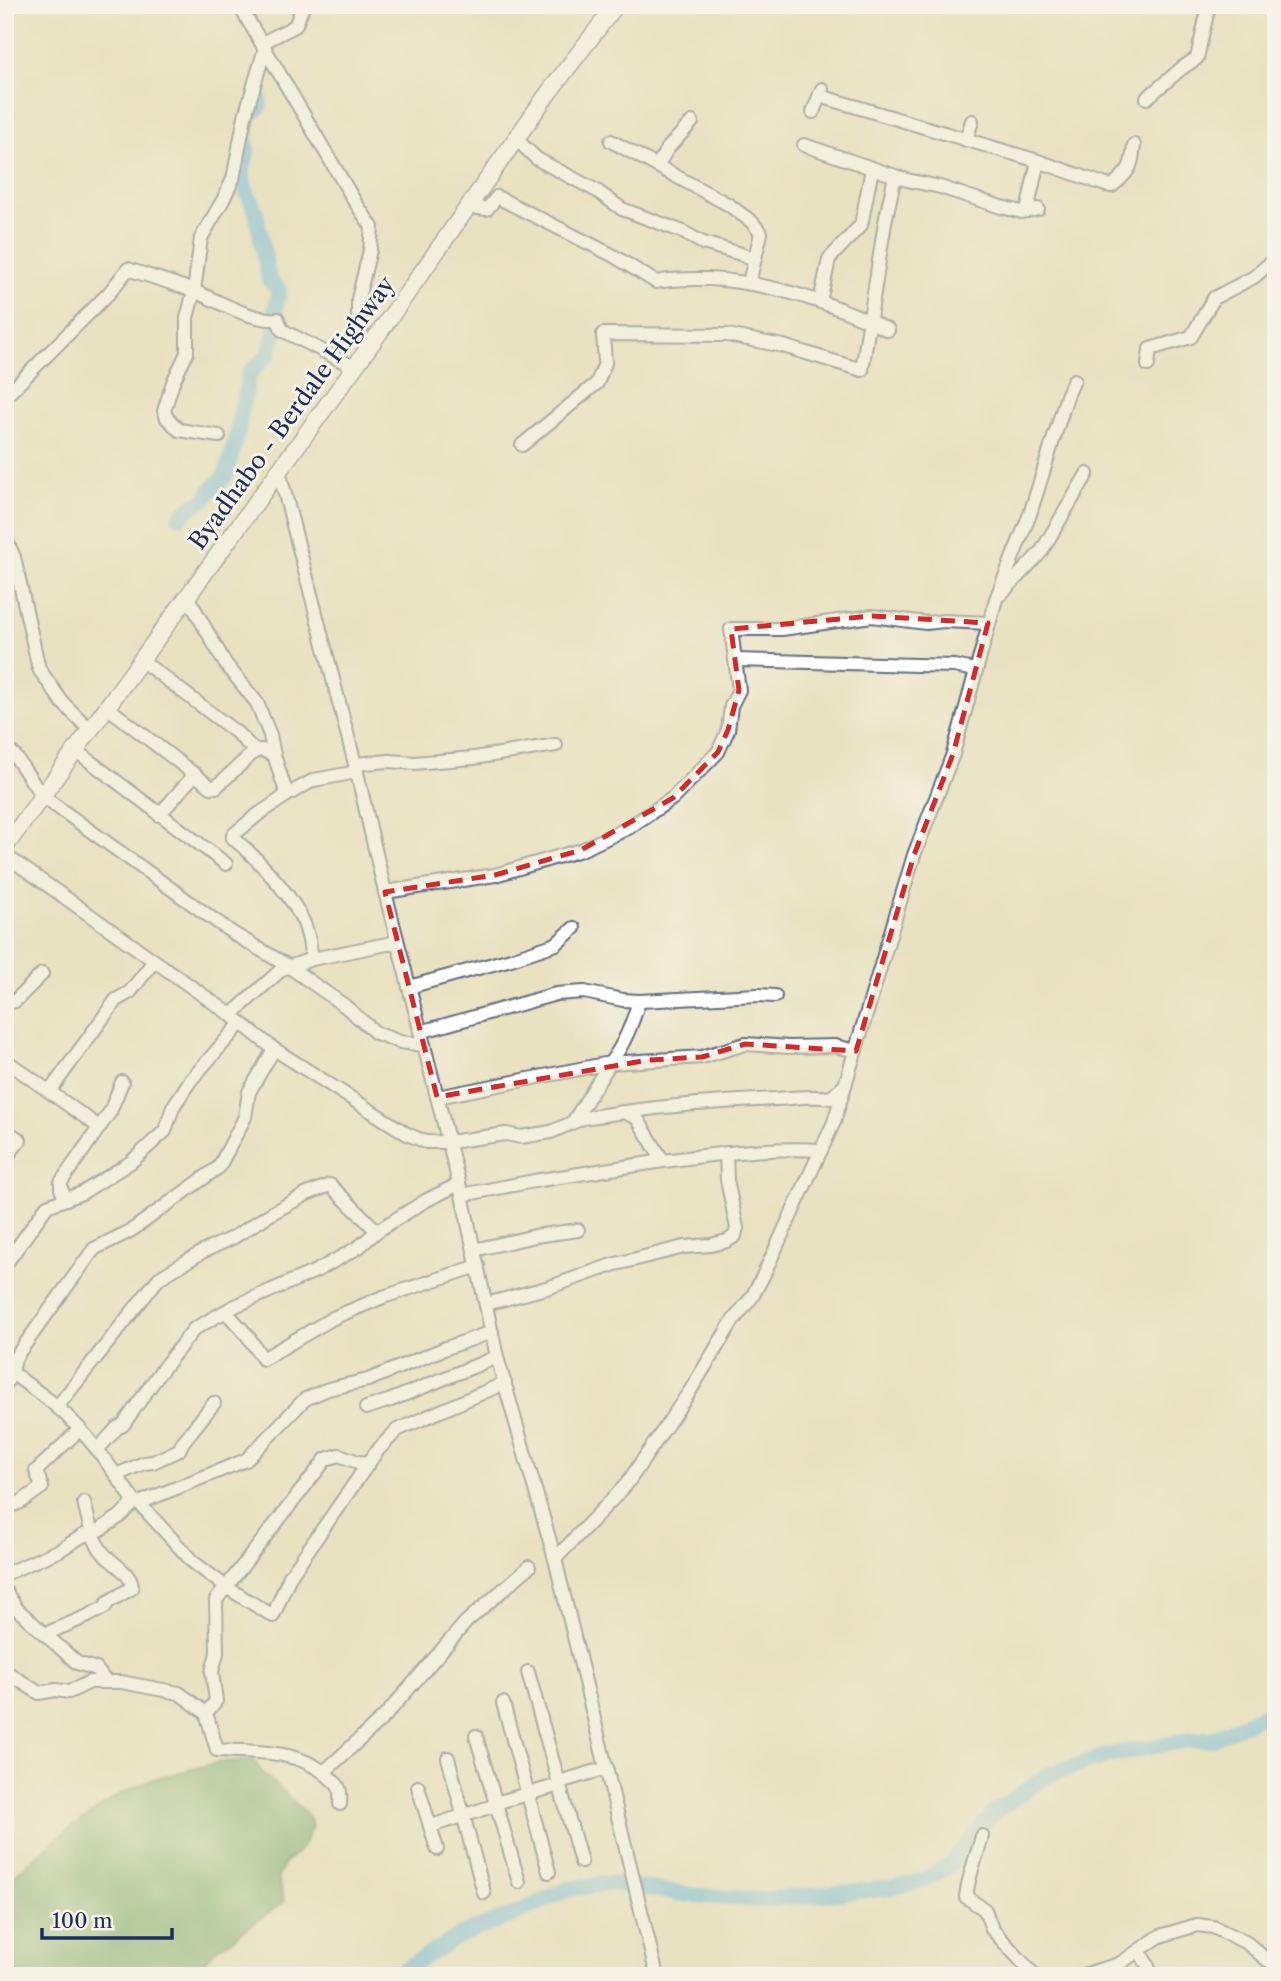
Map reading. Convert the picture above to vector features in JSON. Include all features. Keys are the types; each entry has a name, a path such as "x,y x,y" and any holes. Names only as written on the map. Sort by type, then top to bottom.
{"main road":[{"name":"Byadhabo - Berdale Highway","path":"8,836 42,796 367,350 549,92 616,5"}],"street":[{"path":"239,5 372,226 370,250 358,299 358,323 367,350"},
{"path":"219,436 180,430 166,418 164,411 173,382 187,352 186,331 201,238 233,179 263,45 295,26 304,5"},
{"path":"1147,97 1197,58 1209,5"},
{"path":"813,112 821,93 1112,186 1127,173 1132,164 1134,145"},
{"path":"966,140 972,121"},
{"path":"657,166 668,148 692,122"},
{"path":"516,139 537,159 597,191 622,209 681,231 703,243 753,260"},
{"path":"611,141 729,205 752,222 761,233 749,283"},
{"path":"804,145 872,169 1001,207 1033,210 1038,161"},
{"path":"820,302 829,259 861,225 872,169"},
{"path":"522,445 597,383 605,363 603,334 727,335 793,348 862,370 885,222 895,176"},
{"path":"468,207 487,209 497,197 612,256 656,282 672,278 734,281 777,288 820,302 888,330"},
{"path":"1148,365 1150,349 1191,337 1214,298 1254,277 1276,258"},
{"path":"5,397 109,293 128,269 194,291 240,311 274,319 282,330 354,367"},
{"path":"555,1559 626,1485 690,1391 732,1322 752,1297 834,1122 914,855 953,754 988,623 1030,514 1074,380"},
{"path":"279,471 449,1142 497,1357 555,1559 657,1976"},
{"path":"996,600 1041,552 1087,474"},
{"path":"5,537 14,557 40,670 62,702 90,730"},
{"path":"187,596 225,663 257,702 270,735 287,795"},
{"path":"384,892 495,875 581,850 628,828 673,798 719,752 728,730 731,706 738,690 731,629 782,629 872,616 926,623 988,623"},
{"path":"141,660 237,733 255,751"},
{"path":"736,660 954,666 975,670"},
{"path":"107,707 211,787 216,787 255,751 262,750 274,755"},
{"path":"312,959 307,931 301,917 254,856 233,838 233,835 256,816 314,780 356,768 390,761 414,763 474,758 556,745"},
{"path":"5,746 42,796 234,934 288,966 345,1006 376,1033 400,1042 422,1039 556,994 584,992 639,1001 775,996"},
{"path":"75,750 226,864"},
{"path":"159,815 195,774"},
{"path":"5,855 236,1019 274,1049 407,1134 426,1142 449,1142 506,1134 521,1137 551,1132 583,1118 667,1106 814,1096 831,1098 845,1085"},
{"path":"409,987 511,960 556,944 574,928"},
{"path":"5,1265 47,1206 82,1193 131,1162 165,1131 173,1107 236,1019 288,966 397,942"},
{"path":"50,1091 116,1000 130,992 154,961"},
{"path":"5,996 12,1002 15,1001 42,974"},
{"path":"573,1122 620,1050 639,1001"},
{"path":"437,1097 610,1063 702,1057 745,1044 835,1046 856,1051"},
{"path":"5,1385 15,1357 94,1249 132,1230 219,1167 245,1117 249,1092 274,1049"},
{"path":"5,1060 99,1127"},
{"path":"66,1199 61,1182 110,1112 122,1082"},
{"path":"624,1112 637,1118 663,1161"},
{"path":"5,1130 20,1140 5,1159"},
{"path":"98,1449 122,1425 194,1329 233,1307 318,1270 359,1247 377,1231 425,1201 460,1189 570,1177 663,1161 788,1148 821,1150"},
{"path":"486,1304 550,1287 612,1265 684,1247 711,1245 735,1236 737,1228 727,1180 726,1153"},
{"path":"57,1407 159,1278 272,1213 330,1185 377,1231"},
{"path":"474,1250 535,1236 578,1230"},
{"path":"226,1312 247,1335 263,1359 333,1318 383,1297 478,1266"},
{"path":"5,1574 60,1550 84,1535 92,1535 137,1503 246,1460 305,1399 368,1380 492,1332"},
{"path":"366,1408 497,1357"},
{"path":"9,1370 57,1407 80,1429 137,1503 193,1562 226,1587 273,1616 290,1576 377,1451 397,1430 505,1383"},
{"path":"116,1475 179,1450 214,1403"},
{"path":"5,1509 21,1502 42,1487 36,1471 80,1429"},
{"path":"206,1713 216,1701 212,1672 218,1653 216,1600 326,1459 340,1455 369,1463"},
{"path":"45,1634 88,1616 132,1588 128,1577 94,1542 84,1502"},
{"path":"324,1772 385,1716 466,1622 529,1567"},
{"path":"5,1591 17,1609 77,1663 96,1670 106,1682"},
{"path":"5,1671 39,1693 55,1690 69,1692 90,1682 121,1682 179,1693 206,1713 217,1751 258,1752 299,1758 324,1772 337,1785 340,1804"},
{"path":"528,1672 581,1862"},
{"path":"503,1703 549,1872"},
{"path":"476,1736 519,1882"},
{"path":"448,1758 484,1893"},
{"path":"431,1826 607,1768"},
{"path":"418,1787 437,1850"},
{"path":"982,1836 968,1878 966,1897 985,1910 992,1929 1035,1976"},
{"path":"1080,1976 1119,1964 1160,1937 1197,1925 1213,1927 1247,1943 1276,1964"},
{"path":"1140,1952 1151,1976"}],"highlighted area":[{"path":"872,616 988,623 953,754 914,855 856,1051 745,1044 702,1057 648,1060 437,1097 385,892 495,875 581,850 673,798 718,752 728,730 739,690 731,629"}],"green space":[{"path":"252,1759 310,1818 312,1827 302,1848 285,1863 278,1876 284,1902 216,1949 191,1976 5,1976 5,1883 65,1832 120,1794 157,1778 216,1763"}],"waterway":[{"path":"180,517 205,499 226,475 250,372 269,354 275,332 274,317 279,290 269,280 256,212 245,188 242,173 247,152 248,118 260,106 259,95"},
{"path":"393,1976 463,1934 511,1916 568,1889 611,1883 689,1895 761,1900 890,1888 922,1881 950,1865 994,1812 1050,1774 1106,1756 1182,1741 1212,1739 1260,1716 1276,1722"}]}
